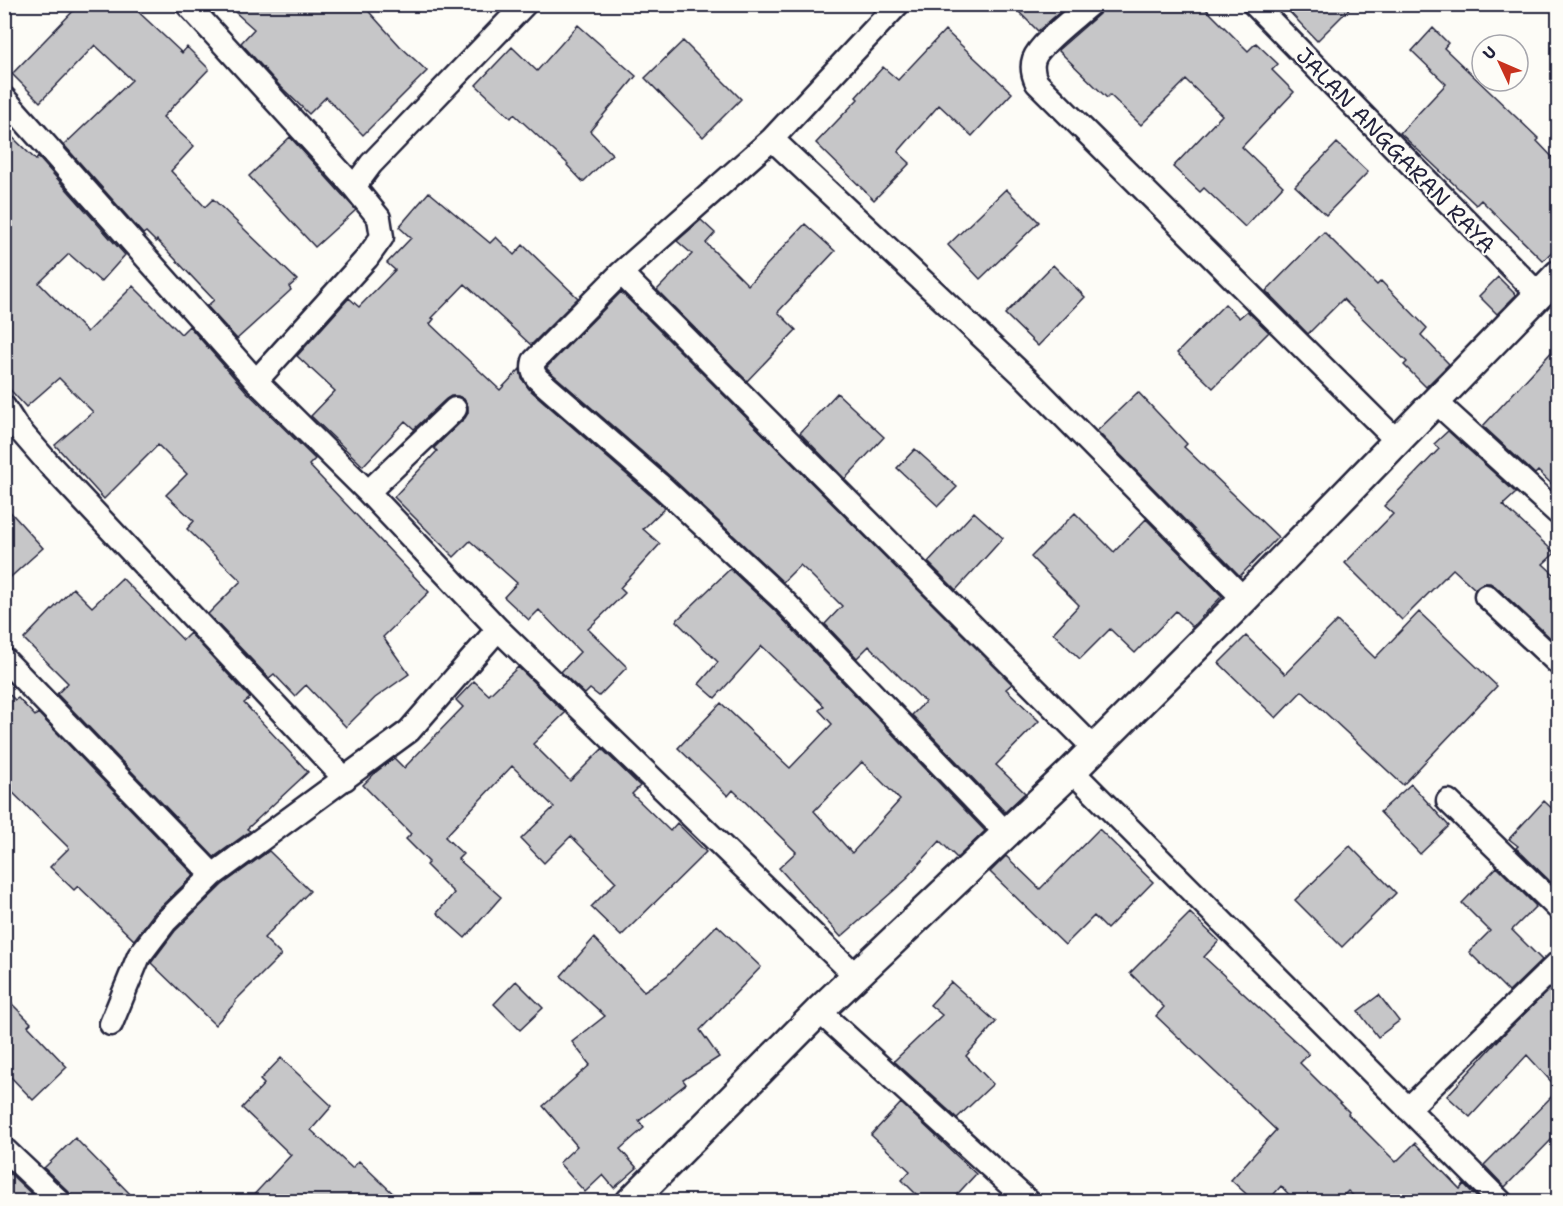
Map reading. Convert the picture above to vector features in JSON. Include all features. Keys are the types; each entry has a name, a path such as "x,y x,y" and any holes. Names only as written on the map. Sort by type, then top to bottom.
{"street":[{"path":"187,4 354,187 379,218 382,237 368,258 256,381"},
{"path":"354,187 371,164 525,4"},
{"path":"898,4 772,139 621,273 534,361 534,374 678,502 783,600 1006,833"},
{"path":"1090,4 1039,50 1034,60 1033,75 1037,83 1396,441"},
{"name":"JALAN ANGGARAN RAYA","path":"1254,4 1549,285"},
{"path":"4,98 256,381 368,492 498,629 855,975"},
{"path":"772,139 1028,380 1244,599"},
{"path":"621,273 1093,747"},
{"path":"630,1202 855,975 1072,771 1093,747 1244,599 1549,285"},
{"path":"1436,402 1558,513"},
{"path":"4,407 16,426 50,464 345,779"},
{"path":"368,492 455,409"},
{"path":"1486,596 1558,663"},
{"path":"111,1024 139,956 165,922 213,875 409,731 498,629"},
{"path":"4,659 213,875"},
{"path":"1072,771 1501,1202"},
{"path":"1448,801 1558,908"},
{"path":"1408,1109 1558,963"},
{"path":"819,1011 1029,1202"},
{"path":"4,1149 60,1202"}],"building":[{"path":"80,4 130,4 182,53 187,47 209,69 163,117 194,146 171,171 205,207 213,199 297,280 289,287 291,290 237,339 207,306 214,300 157,240 156,242 146,232 143,234 64,145 132,80 95,45 40,102 12,74"},
{"path":"226,4 362,4 400,46 427,71 363,135 326,97 309,114 241,43 254,29"},
{"path":"1011,4 1069,4 1038,31"},
{"path":"1103,4 1201,4 1248,51 1256,43 1278,64 1272,70 1294,92 1242,147 1283,186 1245,227 1204,188 1200,192 1173,167 1222,115 1186,80 1141,125 1110,95 1107,98 1058,50 1099,14"},
{"path":"1282,4 1354,4 1317,41"},
{"path":"578,25 636,76 590,131 612,154 583,182 568,164 514,114 511,118 476,85 512,47 537,71"},
{"path":"1433,28 1448,43 1444,48 1470,73 1470,93 1491,93 1539,139 1537,141 1558,163 1558,245 1543,261 1481,200 1476,205 1400,133 1446,84 1412,51"},
{"path":"945,30 1012,93 972,136 939,105 898,152 910,163 874,200 816,143 858,99 856,97 883,67 898,80"},
{"path":"683,41 741,99 703,137 645,78"},
{"path":"4,129 36,160 38,157 125,255 101,282 69,254 39,283 87,332 133,286 181,334 189,326 246,391 315,459 309,465 429,592 383,637 409,674 375,698 346,727 306,685 295,696 274,674 269,678 208,614 241,581 187,529 194,521 166,495 187,474 158,445 104,499 55,445 93,412 59,378 26,407 4,383"},
{"path":"290,137 356,210 315,247 249,176"},
{"path":"1337,143 1368,172 1326,215 1295,186"},
{"path":"1006,189 1039,222 980,279 948,245"},
{"path":"429,192 490,243 496,237 514,255 523,245 578,298 531,345 465,284 432,318 434,319 430,324 500,390 520,369 522,379 529,389 665,508 643,529 660,544 620,588 625,593 588,629 627,667 599,696 590,689 585,694 561,672 580,652 539,610 529,620 504,597 517,583 470,541 454,557 394,497 437,451 434,448 465,418 468,406 464,399 451,396 446,399 414,429 405,421 363,466 311,416 335,391 297,356 349,298 359,307 395,270 387,263 411,238 399,227"},
{"path":"701,220 715,233 706,243 748,285 805,224 835,251 778,312 796,330 747,381 657,290 692,254 677,241"},
{"path":"1324,232 1377,285 1381,281 1427,328 1421,335 1449,364 1426,387 1404,365 1407,362 1343,299 1308,334 1266,291"},
{"path":"1053,265 1085,297 1038,346 1005,314"},
{"path":"1498,277 1516,295 1497,314 1479,296"},
{"path":"621,292 1012,684 1006,689 1039,721 996,765 1025,793 1005,812 912,715 925,702 869,646 857,658 825,624 842,606 811,575 800,565 783,582 671,477 547,369"},
{"path":"1225,304 1239,318 1247,311 1269,332 1213,388 1177,353"},
{"path":"1558,345 1558,490 1538,471 1535,474 1483,426"},
{"path":"1138,392 1187,444 1184,447 1278,537 1240,576 1097,431"},
{"path":"837,393 884,437 845,479 800,433"},
{"path":"1448,431 1516,493 1503,505 1555,553 1543,564 1558,578 1558,645 1490,583 1483,583 1475,589 1453,569 1402,620 1345,563 1393,514 1384,506 1439,449 1434,444"},
{"path":"915,449 957,487 938,506 897,468"},
{"path":"4,505 43,548 4,583"},
{"path":"974,512 1003,538 956,590 928,562"},
{"path":"1075,513 1114,552 1146,519 1222,596 1192,627 1176,611 1135,653 1110,629 1080,659 1053,633 1079,605 1031,557"},
{"path":"730,569 774,610 985,831 957,858 940,841 908,878 841,937 779,868 796,852 733,790 728,796 678,748 721,703 790,768 832,724 819,710 824,706 762,646 715,698 699,684 718,662 676,621","holes":["862,762 900,800 852,853 814,811"]},
{"path":"122,578 183,640 190,633 250,698 244,703 308,772 247,829 250,831 214,857 57,694 68,683 24,639 73,588 92,607"},
{"path":"1419,612 1497,686 1403,785 1302,691 1276,718 1219,663 1246,636 1285,674 1337,621 1375,658"},
{"path":"518,667 565,713 533,744 570,781 602,749 640,786 632,794 670,831 677,823 706,852 621,936 591,907 616,882 571,836 544,863 521,839 554,807 512,766 445,837 463,854 458,859 501,897 465,938 437,913 454,893 426,865 429,862 406,839 411,834 363,785 394,758 404,768 463,707 456,700 474,681 489,695"},
{"path":"4,689 15,700 18,698 35,716 38,713 194,875 155,912 134,940 78,886 74,890 50,867 69,848 4,784"},
{"path":"1411,784 1449,826 1420,854 1380,812"},
{"path":"1544,801 1558,814 1558,882 1555,886 1509,839"},
{"path":"1099,829 1153,882 1107,929 1094,916 1065,945 990,872 1006,856 1040,889"},
{"path":"1350,846 1396,893 1342,947 1295,900"},
{"path":"269,851 310,891 264,938 281,955 235,1001 215,1025 151,963 175,931 222,885"},
{"path":"1497,867 1536,906 1512,930 1542,960 1509,992 1469,952 1490,931 1462,903"},
{"path":"1190,913 1219,941 1204,957 1309,1054 1300,1063 1396,1162 1415,1143 1460,1189 1464,1184 1481,1202 1360,1202 1348,1191 1337,1202 1296,1202 1281,1186 1267,1202 1255,1202 1231,1180 1276,1130 1156,1016 1164,1007 1130,973"},
{"path":"717,925 761,967 700,1030 719,1057 683,1080 686,1084 639,1121 644,1128 620,1149 637,1168 614,1188 603,1175 585,1192 559,1163 577,1146 543,1106 590,1065 572,1042 605,1016 561,976 594,938 644,991 667,976"},
{"path":"516,981 543,1008 520,1030 494,1004"},
{"path":"1558,981 1558,1089 1527,1055 1470,1117 1447,1096 1506,1032"},
{"path":"951,982 996,1022 966,1056 993,1084 957,1118 894,1061 942,1015 930,1005"},
{"path":"1379,995 1399,1021 1378,1037 1358,1011"},
{"path":"4,996 31,1023 28,1026 67,1067 33,1100 4,1070"},
{"path":"281,1058 332,1106 311,1130 352,1168 359,1161 402,1202 247,1202 291,1155 242,1108 264,1084 260,1080"},
{"path":"1558,1090 1558,1133 1505,1187 1484,1165"},
{"path":"901,1103 976,1174 950,1202 924,1202 902,1180 910,1171 871,1135"},
{"path":"75,1138 138,1202 75,1202 69,1192 44,1168"},
{"path":"4,1168 40,1202 4,1202"}]}
